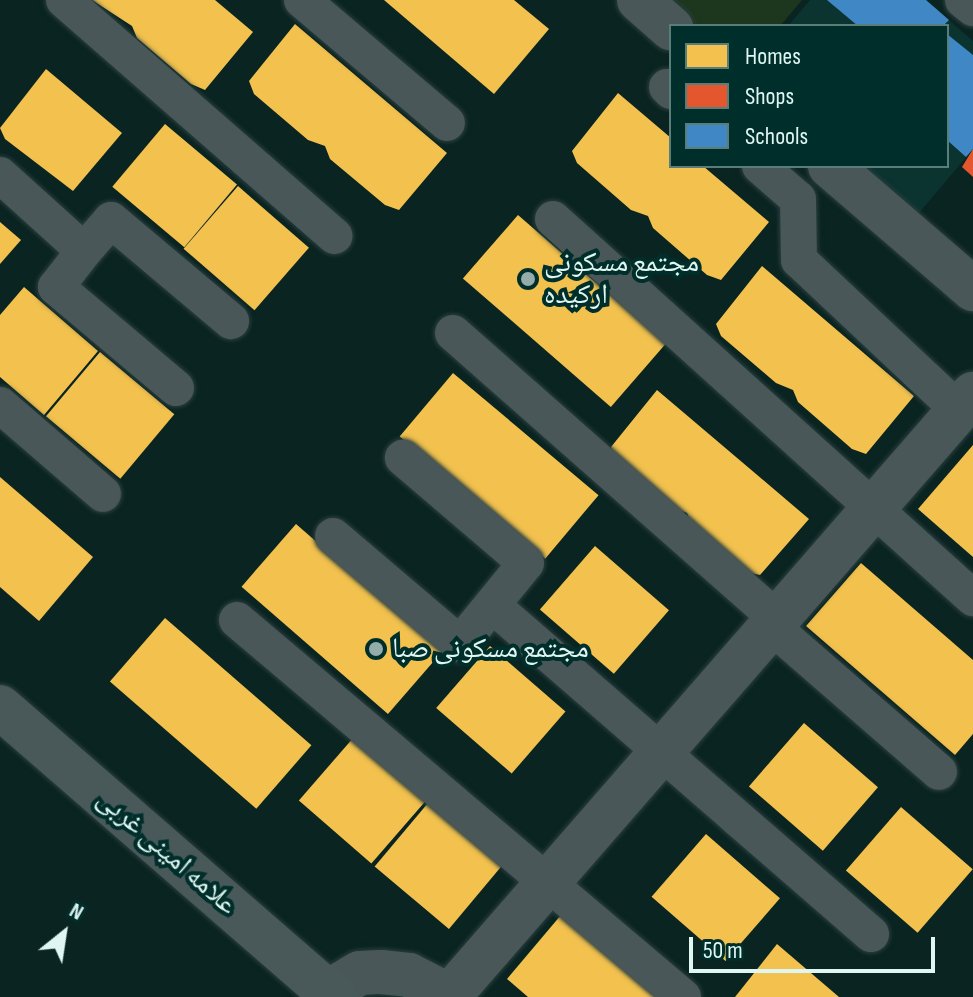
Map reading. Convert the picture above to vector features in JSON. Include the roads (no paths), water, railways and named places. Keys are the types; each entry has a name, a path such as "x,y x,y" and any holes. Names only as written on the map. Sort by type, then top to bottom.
{"main road":[{"name":"علامه امینی غربی","path":"0,707 319,995"},
{"name":"علامه امینی غربی","path":"0,743 319,995"}],"street":[{"path":"64,0 335,236"},
{"path":"302,0 447,123"},
{"path":"639,0 669,26"},
{"path":"963,0 973,8"},
{"path":"319,995 360,973 381,972 409,975 451,996 966,402 799,260 798,199 762,168"},
{"path":"832,168 973,289"},
{"path":"0,175 84,251"},
{"path":"553,219 973,598"},
{"path":"176,388 56,287 84,251 111,220 231,321"},
{"path":"453,333 778,620 785,638 939,772"},
{"path":"0,405 103,494"},
{"path":"333,536 460,644 526,563 403,458"},
{"path":"492,605 871,934"},
{"path":"237,620 552,883 683,997"}],"place":[{"name":"مجتمع مسکونی ارکیده","path":"528,279"},
{"name":"مجتمع مسکونی صبا","path":"376,649"}]}
